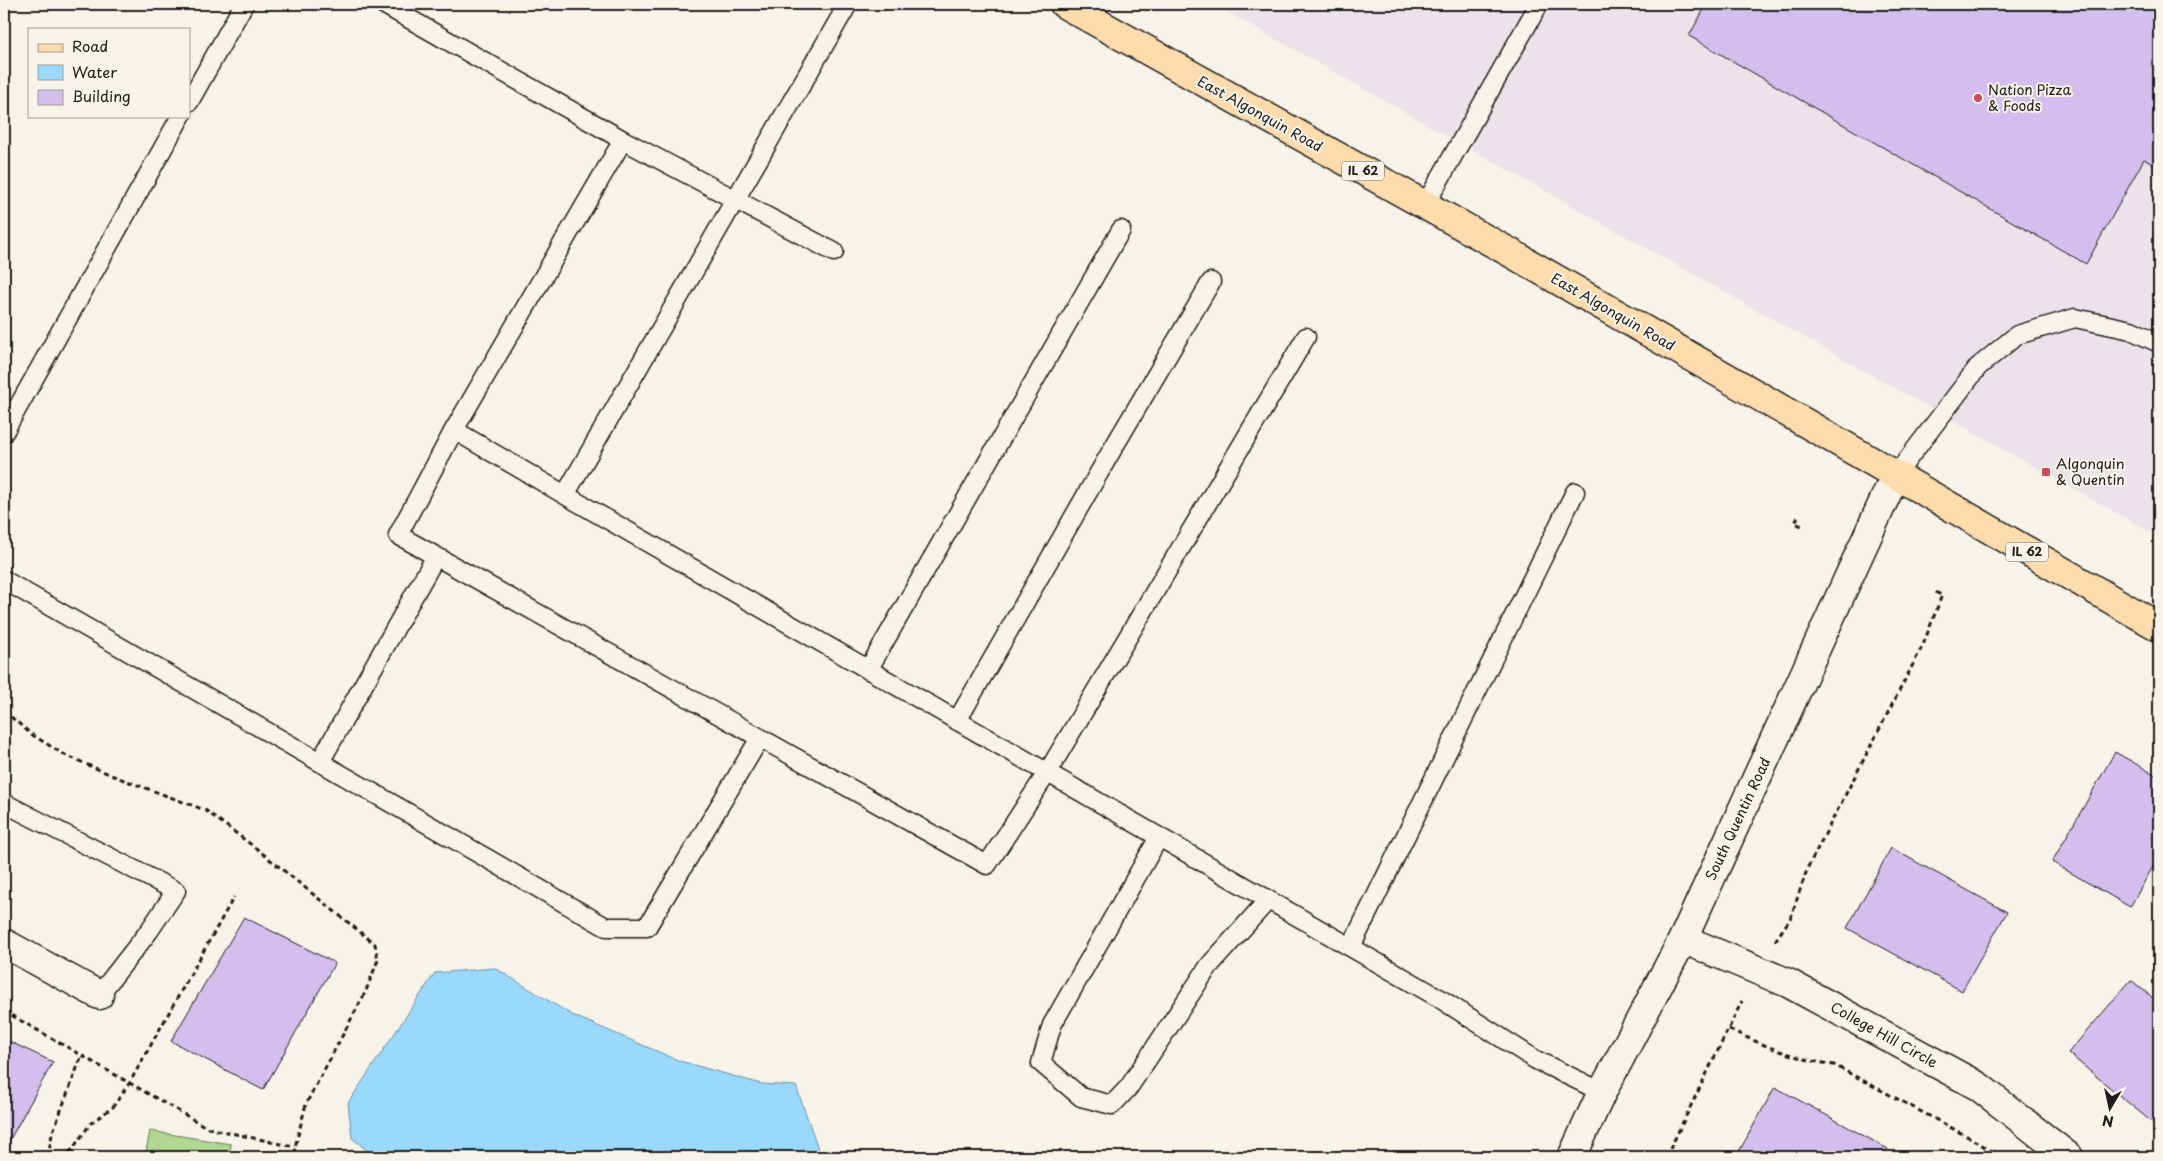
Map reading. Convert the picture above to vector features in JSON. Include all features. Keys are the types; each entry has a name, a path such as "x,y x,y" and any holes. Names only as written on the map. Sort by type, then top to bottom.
{"main road":[{"name":"East Algonquin Road","path":"1064,4 1425,205 2159,626"},
{"name":"South Quentin Road","path":"1572,1157 1602,1092 1683,939 1896,476"},
{"name":"College Hill Circle","path":"1683,939 1788,983 1978,1086 2069,1157"},
{"path":"4,944 99,995"}],"lane":[{"path":"190,100 244,4"},
{"path":"383,4 623,140 834,252"},
{"path":"565,495 848,4"},
{"path":"1425,205 1539,4"},
{"path":"4,432 180,118"},
{"path":"623,140 454,430 398,535 987,865 1047,773 1306,337"},
{"path":"868,670 1121,230"},
{"path":"957,721 1107,458 1211,282"},
{"path":"1896,476 1978,367 2017,334 2075,318 2131,330 2159,343"},
{"path":"454,430 1439,998 1536,1060 1602,1092"},
{"path":"1351,947 1575,492"},
{"path":"320,762 436,556"},
{"path":"4,580 606,927 647,927 760,738"},
{"path":"4,802 176,891 149,931 99,995"},
{"path":"1159,837 1052,1024 1041,1063 1081,1097 1112,1105 1130,1086 1209,966 1268,900"}],"path":[{"path":"1798,517 1795,523 1804,527"},
{"path":"1666,1157 1729,1029 1755,970 1790,918 1808,866 1923,645 1942,595 1935,592"},
{"path":"4,711 31,734 63,754 116,777 205,810 257,849 375,944 378,960 364,993 306,1104 295,1147 296,1157"},
{"path":"61,1157 71,1151 91,1123 113,1107 130,1082 234,897"},
{"path":"4,1011 208,1128 295,1147"},
{"path":"1729,1029 1769,1049 1808,1061 1834,1065 1976,1141 2000,1157"},
{"path":"48,1157 52,1134 82,1055"}],"shaded area":[{"path":"1213,4 2159,4 2159,537"}],"green space":[{"path":"150,1131 231,1144 229,1157 145,1157"}],"water":[{"path":"495,968 572,1015 680,1061 761,1084 796,1086 821,1157 375,1157 352,1138 348,1103 435,973"}],"building":[{"name":"Nation Pizza & Foods","path":"1707,4 2159,4 2159,168 2144,159 2086,264 1689,36"},
{"path":"2115,752 2159,777 2159,856 2130,907 2052,862"},
{"path":"1891,848 2007,912 1962,991 1847,928"},
{"path":"244,917 335,963 263,1090 171,1041"},
{"path":"2131,980 2159,1003 2159,1128 2068,1053"},
{"path":"4,1039 53,1062 4,1150"},
{"path":"1775,1087 1888,1149 1883,1157 1736,1157"}],"place":[{"name":"Nation Pizza & Foods","path":"1978,98"},
{"name":"Algonquin & Quentin","path":"2046,472"}]}
